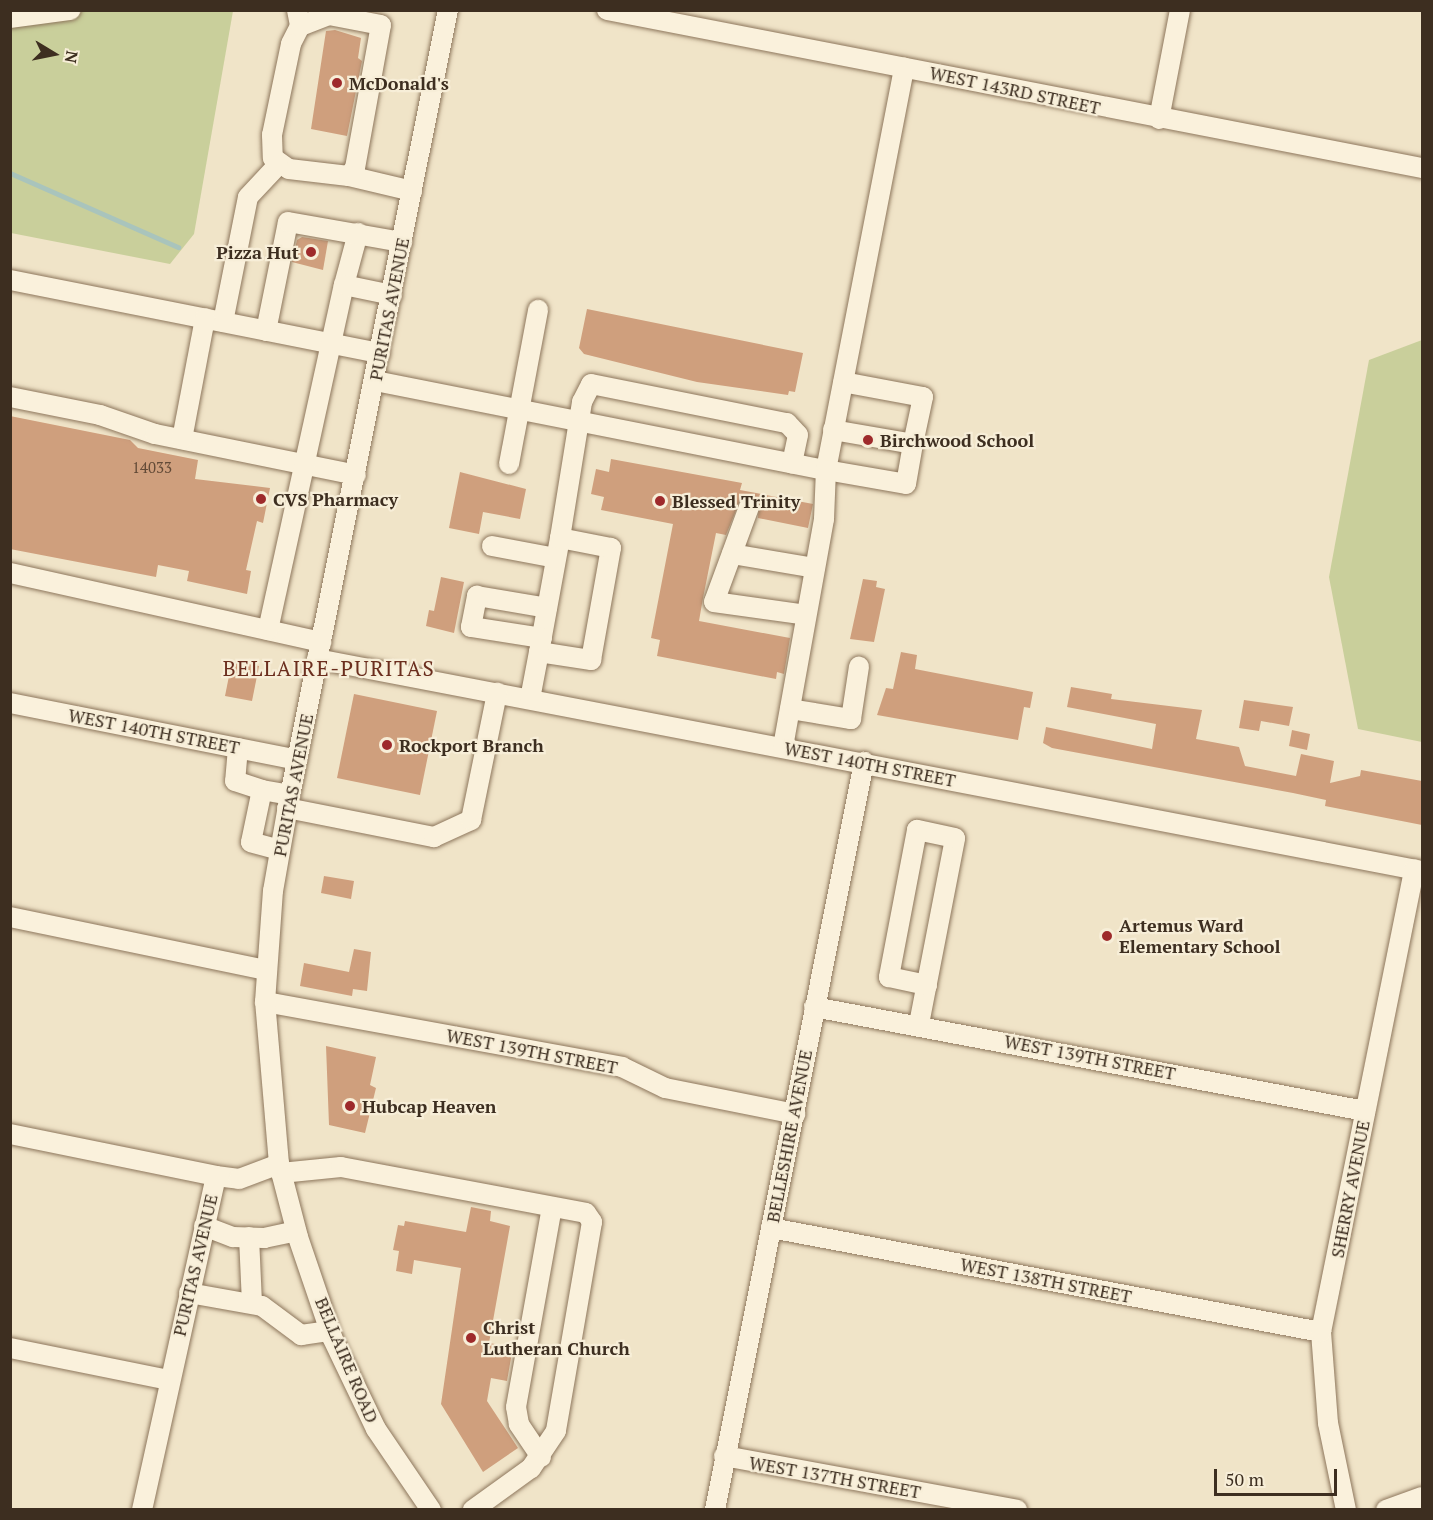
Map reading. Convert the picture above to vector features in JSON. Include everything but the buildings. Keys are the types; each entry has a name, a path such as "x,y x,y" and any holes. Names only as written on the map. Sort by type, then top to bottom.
{"street":[{"path":"10,18 70,10"},
{"name":"PURITAS AVENUE","path":"142,1509 216,1176 239,1179 280,1168 265,1002 266,970 280,850 448,10"},
{"name":"WEST 143RD STREET","path":"607,10 1159,119 1422,168"},
{"path":"1159,119 1180,10"},
{"path":"278,165 272,135 291,44 299,18 329,15 377,21 382,29 355,168 349,176"},
{"path":"783,747 815,568 833,430 904,67"},
{"path":"278,165 349,176 412,191"},
{"path":"182,440 248,197 278,165"},
{"path":"266,331 288,222 402,242"},
{"path":"268,630 328,343 358,233"},
{"path":"10,279 380,353"},
{"path":"344,285 392,295"},
{"path":"508,464 538,310"},
{"path":"375,381 520,407 826,470 906,484 923,397 843,382"},
{"path":"530,699 548,608 579,419 591,384 787,423 798,435 792,463"},
{"path":"10,397 100,415 182,440 356,475"},
{"path":"833,430 913,444"},
{"path":"749,507 714,602 806,615"},
{"path":"548,608 477,596 471,627 591,660 611,548 560,538"},
{"path":"492,546 556,558"},
{"path":"732,554 815,568"},
{"name":"WEST 140TH STREET","path":"10,573 268,630 319,650 497,693 1418,870"},
{"path":"790,709 851,719 860,667"},
{"path":"238,748 235,781 289,802 434,837 471,820 497,693"},
{"name":"WEST 140TH STREET","path":"10,703 297,760"},
{"name":"BELLESHIRE AVENUE","path":"715,1509 864,762"},
{"path":"262,790 251,842 280,850"},
{"path":"919,1024 927,985 955,838 917,830 889,977 927,985"},
{"name":"SHERRY AVENUE","path":"1346,1509 1328,1423 1321,1332 1365,1111 1418,870"},
{"path":"10,917 266,970"},
{"name":"WEST 139TH STREET","path":"265,1002 622,1067 665,1088 795,1114"},
{"name":"WEST 139TH STREET","path":"814,1007 919,1024 1365,1111"},
{"path":"10,1134 216,1176"},
{"path":"280,1168 341,1167 586,1213 594,1231 556,1431 541,1457 516,1481 473,1509"},
{"name":"BELLAIRE ROAD","path":"280,1168 296,1231 330,1330 376,1429 430,1509"},
{"path":"541,1457 519,1424 516,1407 552,1207"},
{"path":"204,1226 249,1237 296,1231"},
{"name":"WEST 138TH STREET","path":"771,1228 1321,1332"},
{"path":"249,1237 252,1302"},
{"path":"189,1293 252,1302 301,1335 330,1330"},
{"path":"10,1348 169,1380"},
{"name":"WEST 137TH STREET","path":"724,1456 1017,1509"},
{"path":"1386,1509 1422,1497"}],"green space":[{"path":"10,11 233,11 194,234 170,264 11,233"},
{"path":"1422,340 1422,742 1358,729 1329,577 1369,360"}],"waterway":[{"path":"10,173 178,247"}],"place":[{"name":"McDonald's","path":"337,83"},
{"name":"Pizza Hut","path":"311,252"},
{"name":"Birchwood School","path":"868,440"},
{"name":"CVS Pharmacy","path":"261,499"},
{"name":"Blessed Trinity","path":"660,501"},
{"name":"Rockport Branch","path":"387,745"},
{"name":"Artemus Ward Elementary School","path":"1107,936"},
{"name":"Hubcap Heaven","path":"350,1106"},
{"name":"Christ Lutheran Church","path":"471,1338"}],"district":[{"name":"BELLAIRE-PURITAS","path":"329,668"}]}
